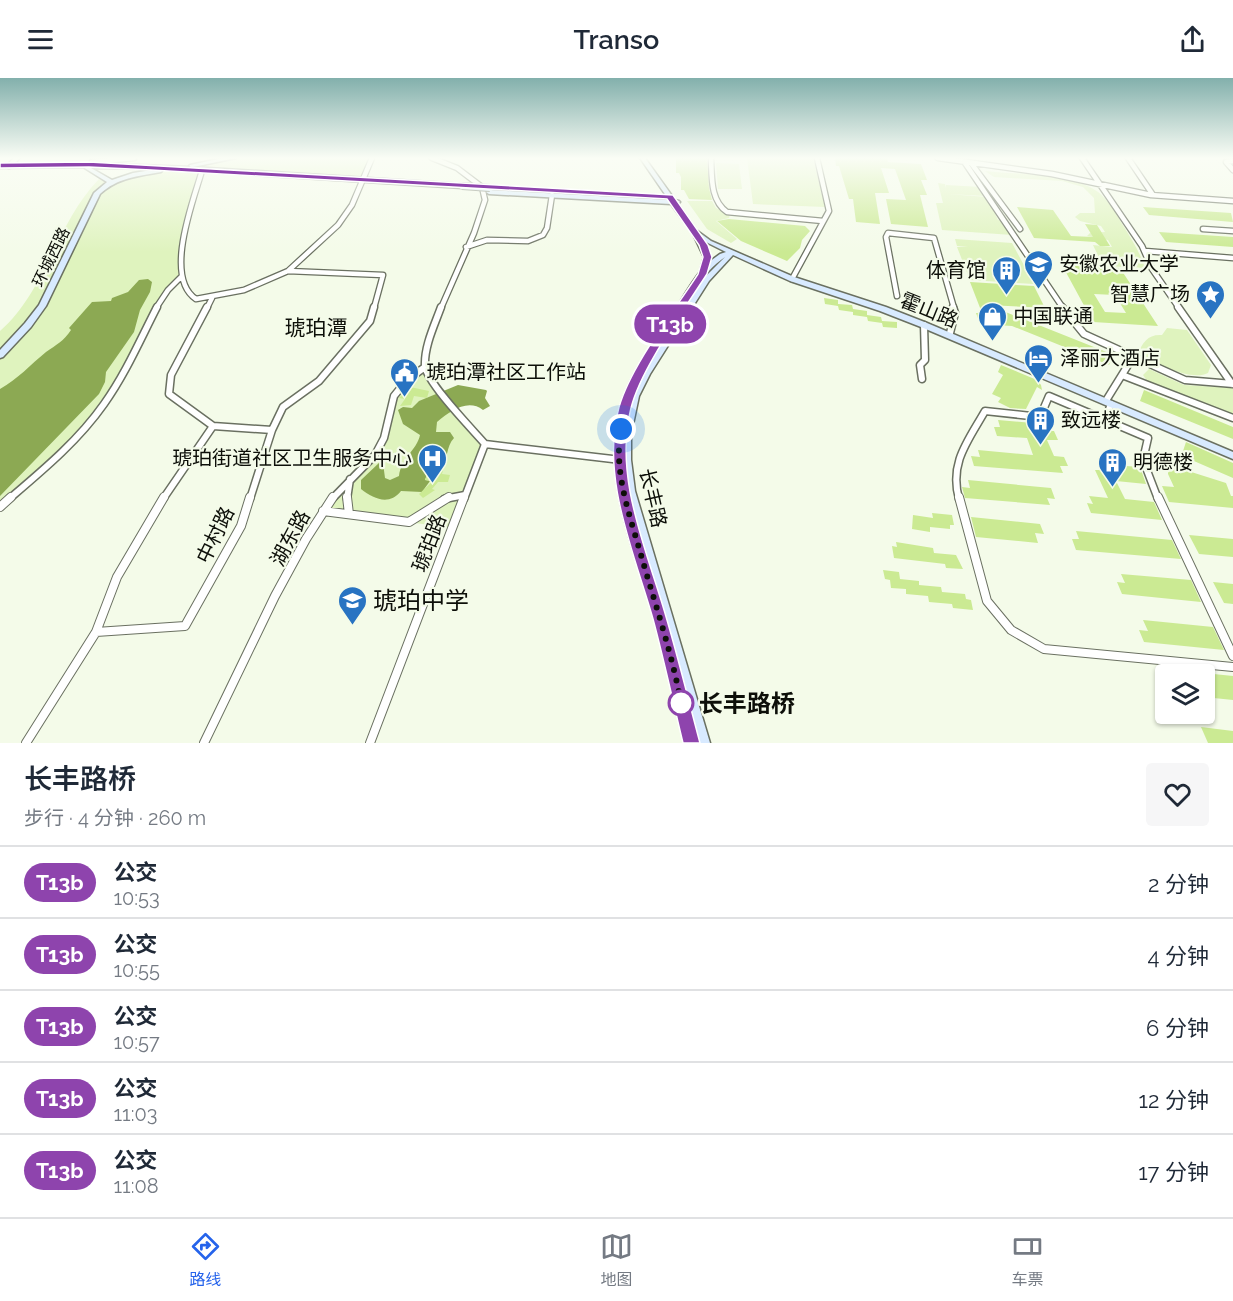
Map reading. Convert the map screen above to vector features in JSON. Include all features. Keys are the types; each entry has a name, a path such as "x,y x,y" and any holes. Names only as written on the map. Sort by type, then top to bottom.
{"main road":[{"name":"环城西路","path":"0,355 42,306 97,193 102,189"},
{"path":"475,189 552,195 675,199"},
{"name":"霍山路","path":"667,189 712,240 732,252"},
{"name":"霍山路","path":"668,189 694,231 732,252 793,278 924,325 1233,451"},
{"path":"489,190 675,199"},
{"path":"694,231 707,257 702,274"},
{"name":"长丰路","path":"692,743 661,622 625,499 620,433 633,382 702,274 723,254 732,252"},
{"name":"长丰路","path":"704,743 630,491 623,460 635,396 646,373 706,280 732,252"},
{"name":"霍山路","path":"793,278 887,307 1233,456"}],"street":[{"path":"197,189 183,240 182,276 186,291 196,299 212,298 277,278 288,271 338,225 352,205 358,189"},
{"path":"483,189 485,200 474,233 466,247 430,336 425,367 438,390 485,444 623,460"},
{"path":"715,189 716,202 728,212 823,221"},
{"path":"793,278 829,211 824,189"},
{"path":"985,189 1072,322 1091,338 1190,381 1232,384"},
{"path":"989,189 1020,229"},
{"path":"1105,189 1145,251 1152,269 1232,384"},
{"path":"1120,189 1153,195 1233,201"},
{"path":"1149,189 1153,195"},
{"path":"466,247 487,240 528,241 543,235 547,228 552,195"},
{"path":"1226,201 1233,208"},
{"path":"1203,229 1233,231"},
{"path":"474,233 487,240"},
{"path":"897,296 886,237 888,233 933,238 955,313 950,333"},
{"path":"1145,251 1233,258"},
{"name":"中村路","path":"96,632 185,626 241,526 272,430 283,407 319,381 370,321 383,275 288,271"},
{"path":"0,507 57,456 104,404 143,338 154,309 167,289 182,276"},
{"path":"212,298 171,375 169,394 213,426 272,430"},
{"path":"922,379 920,365 925,360 924,325"},
{"path":"1105,420 1109,402 1133,357"},
{"name":"湖东路","path":"204,743 255,637 323,511 380,447 389,410 400,387 406,379 425,367"},
{"path":"1122,375 1233,418"},
{"path":"1233,656 1147,475 1143,460 1148,438 1049,396 1040,417 985,411 957,462 955,484 987,601 996,617 1025,641 1044,649 1233,667"},
{"path":"26,743 96,632 105,599 128,553 213,426"},
{"name":"琥珀路","path":"370,743 485,444"},
{"path":"349,514 347,497 350,478"},
{"path":"323,511 409,522 416,520 444,497 465,495"}],"shaded area":[{"path":"91,189 197,189 183,240 182,276 167,289 143,338 104,404 57,456 0,507 0,331 29,297 84,197"},
{"path":"751,189 821,189 825,207 753,204"},
{"path":"940,189 982,189 985,196 948,194 987,197 998,220 1006,221 1012,235 942,230 936,203 943,203"},
{"path":"1085,189 1095,190 1115,212 1136,246 1145,268 1103,266 1093,245 1112,247 1108,240 1087,236 1090,233 1105,232 1101,226 1080,221 1075,217 1080,213 1095,213 1094,198"},
{"path":"687,201 712,201 716,208 730,214 729,218 716,221 737,239 731,243 707,229"},
{"path":"955,239 1012,243 1034,284 970,280 957,247 968,247 957,246"},
{"path":"148,279 152,282 150,292 140,310 134,332 106,372 105,382 99,394 0,496 0,389 63,340 71,330 69,328 92,302 111,301 112,298 128,292 139,280"},
{"path":"1167,328 1187,330 1211,365 1208,373 1192,375 1183,373 1137,355 1146,340 1162,335"},
{"path":"425,367 438,390 485,444 453,528 323,511 380,447 395,395"},
{"path":"1149,369 1184,385 1233,388 1233,414 1147,381 1143,375"},
{"path":"458,385 486,390 485,398 490,406 483,410 471,405 459,407 437,422 436,432 450,432 454,438 441,470 429,469 425,480 430,481 422,492 401,491 386,500 371,496 361,489 361,480 380,462 383,463 385,478 390,480 399,476 403,464 416,445 420,435 403,424 398,410 403,407 412,408 419,401"}],"building":[{"path":"709,189 712,200 689,199 684,190 681,190"},
{"path":"846,189 888,189 889,193 875,193 880,224 856,222 853,199 849,199"},
{"path":"902,189 925,189 927,195 920,195 928,227 891,224 886,199 906,200"},
{"path":"1017,207 1053,210 1071,236 1093,237 1085,224 1097,225 1110,246 1100,246 1095,242 1034,238"},
{"path":"1143,207 1231,213 1233,222 1149,215"},
{"path":"729,219 805,226 810,231 802,240 800,248 787,261 741,241 717,221"},
{"path":"1159,232 1233,237 1233,247 1166,242"},
{"path":"1062,265 1120,268 1158,326 1093,322","holes":["1094,294 1115,295 1126,313 1105,312"]},
{"path":"970,282 1034,286 1045,308 988,305 1114,355 1109,365 1012,326 980,324 976,313 982,313"},
{"path":"824,298 838,300 838,304 852,305 853,309 867,311 867,315 881,317 882,321 897,322 897,328 883,327 882,323 868,321 867,317 839,310 838,306 825,304"},
{"path":"1001,365 1037,380 1041,385 1042,390 1037,387 1026,409 1010,408 998,402 1001,398 992,394 1003,375 998,372"},
{"name":"琥珀潭社区工作站","path":"410,387 429,391 427,398 414,396 411,405 400,406 405,399 399,398"},
{"path":"1144,390 1233,427 1233,439 1140,401"},
{"path":"998,420 1044,424 1046,431 1054,431 1058,440 1047,440 1054,456 1064,457 1068,466 1060,466 1063,473 974,466 971,456 980,457 978,450 1033,455 1027,438 997,436 994,427 1000,427"},
{"path":"1186,442 1233,463 1233,478 1187,458 1185,470 1226,483 1233,496 1233,508 1169,502 1162,486 1174,487 1168,474 1168,455 1180,460"},
{"path":"1098,464 1140,467 1146,484 1116,481 1125,499 1154,502 1162,520 1091,513 1087,503 1093,504 1089,496 1108,498 1095,470 1101,470"},
{"name":"琥珀街道社区卫生服务中心","path":"429,469 443,470 442,474 450,475 448,482 438,482 432,489 435,490 423,498 419,494 433,481 425,480"},
{"path":"968,480 1051,488 1055,499 1047,498 1050,505 965,498 962,487 970,488"},
{"path":"932,513 952,515 954,525 950,525 950,529 930,527 930,532 912,529 913,515 933,518"},
{"path":"971,517 1040,524 1044,534 1035,533 1038,543 976,537"},
{"path":"1076,531 1172,540 1181,559 1076,550 1072,539 1079,539"},
{"path":"1189,535 1233,539 1233,557 1199,554"},
{"path":"896,542 933,548 934,553 956,555 963,569 946,568 945,564 894,558 892,546 897,547"},
{"path":"883,570 899,572 900,579 919,581 919,585 941,587 942,592 965,594 966,599 971,600 973,610 953,608 952,604 929,602 928,596 906,594 906,589 891,588 890,580 885,579"},
{"path":"1121,574 1191,580 1201,602 1122,594 1117,582 1125,583"},
{"path":"1213,582 1233,584 1233,604 1224,603"},
{"path":"1143,620 1213,627 1224,650 1144,642 1139,630 1148,631"},
{"path":"1215,674 1233,676 1233,700 1215,698"},
{"path":"1201,727 1233,731 1233,743 1208,743"}],"bus line":[{"name":"T13b","path":"513,189 670,196 703,245 707,257 702,274 633,382 620,433 620,460 625,499 661,622 692,743"}],"place":[{"name":"安徽农业大学","path":"1038,290"},
{"name":"体育馆","path":"1007,296"},
{"name":"智慧广场","path":"1211,320"},
{"name":"中国联通","path":"992,342"},
{"name":"泽丽大酒店","path":"1039,384"},
{"name":"琥珀潭社区工作站","path":"405,398"},
{"name":"致远楼","path":"1040,446"},
{"name":"琥珀街道社区卫生服务中心","path":"433,484"},
{"name":"明德楼","path":"1112,488"},
{"name":"琥珀中学","path":"352,626"},
{"name":"长丰路桥","path":"681,703"}],"district":[{"name":"琥珀潭","path":"316,327"}],"route":[{"path":"621,429 620,460 625,499 661,622 681,703"}]}
